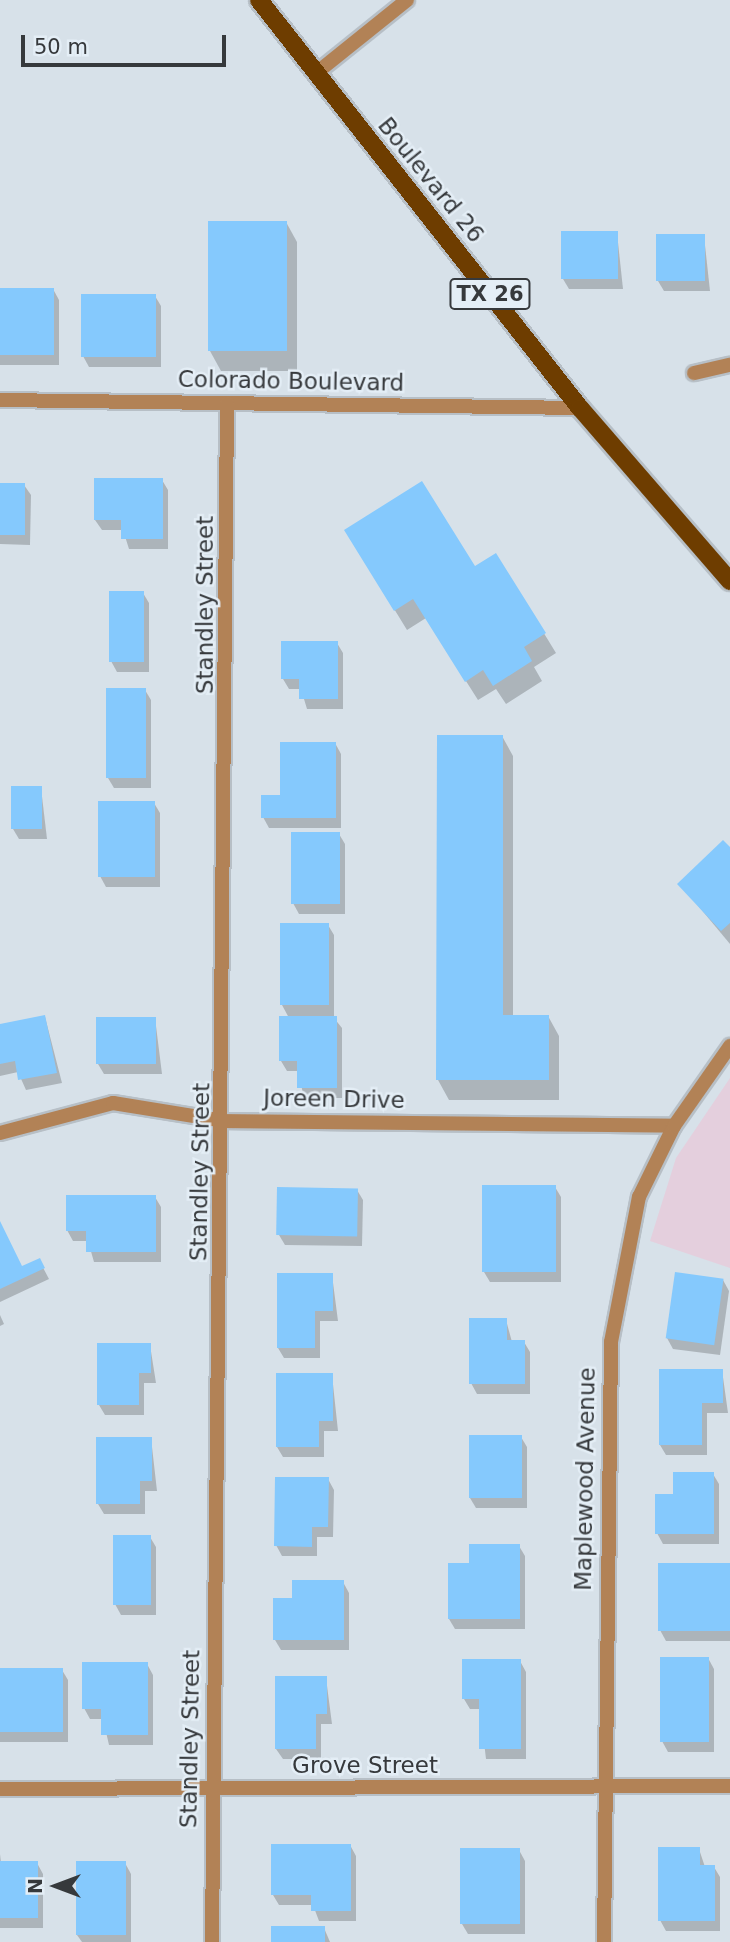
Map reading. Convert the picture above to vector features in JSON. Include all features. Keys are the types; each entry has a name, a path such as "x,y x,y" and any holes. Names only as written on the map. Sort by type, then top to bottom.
{"main road":[{"name":"Boulevard 26","path":"259,0 580,408 730,582"}],"street":[{"path":"315,74 407,0"},
{"path":"694,373 730,365"},
{"name":"Colorado Boulevard","path":"0,400 580,408"},
{"name":"Standley Street","path":"212,1942 211,1788 224,1121 227,402"},
{"name":"Maplewood Avenue","path":"604,1942 611,1342 639,1197 674,1126 730,1046"},
{"name":"Joreen Drive","path":"0,1133 113,1103 224,1121 674,1126"},
{"name":"Grove Street","path":"0,1789 730,1786"}],"shaded area":[{"path":"730,1078 730,1268 650,1241 676,1158"}],"building":[{"path":"208,221 287,221 287,351 208,351"},
{"path":"561,231 618,231 618,279 561,279"},
{"path":"656,234 705,234 705,281 656,281"},
{"path":"0,288 54,288 54,355 0,355"},
{"path":"81,294 156,294 156,357 81,357"},
{"path":"94,478 163,478 163,539 121,539 121,520 94,520"},
{"path":"422,481 475,566 496,553 546,633 524,647 532,661 493,686 483,670 465,682 413,599 394,611 344,530"},
{"path":"0,483 25,483 25,535 0,535"},
{"path":"109,591 144,591 144,662 109,662"},
{"path":"281,641 338,641 338,699 299,699 299,679 281,679"},
{"path":"106,688 146,688 146,778 106,778"},
{"path":"437,735 503,735 503,1015 549,1015 549,1080 436,1080"},
{"path":"280,742 336,742 336,818 261,818 261,795 280,795"},
{"path":"11,786 42,786 42,829 11,829"},
{"path":"98,801 155,801 155,877 98,877"},
{"path":"291,832 340,832 340,904 291,904"},
{"path":"723,840 730,847 730,923 721,931 677,884"},
{"path":"280,923 329,923 329,1005 280,1005"},
{"path":"45,1015 57,1073 18,1080 15,1061 0,1064 0,1024"},
{"path":"279,1016 337,1016 337,1088 297,1088 297,1061 279,1061"},
{"path":"96,1017 156,1017 156,1064 96,1064"},
{"path":"482,1185 556,1185 556,1272 482,1272"},
{"path":"277,1187 358,1188 357,1236 276,1235"},
{"path":"66,1195 156,1195 156,1252 86,1252 86,1231 66,1231"},
{"path":"0,1221 22,1266 40,1258 45,1268 0,1289"},
{"path":"675,1272 724,1279 714,1345 666,1338"},
{"path":"277,1273 333,1273 333,1311 315,1311 315,1348 277,1348"},
{"path":"469,1318 507,1318 507,1340 525,1340 525,1384 469,1384"},
{"path":"97,1343 151,1343 151,1373 139,1373 139,1405 97,1405"},
{"path":"659,1369 723,1369 723,1403 702,1403 702,1445 659,1445"},
{"path":"276,1373 333,1373 333,1421 319,1421 319,1447 276,1447"},
{"path":"469,1435 522,1435 522,1498 469,1498"},
{"path":"96,1437 152,1437 152,1481 140,1481 140,1504 96,1504"},
{"path":"673,1472 714,1472 714,1534 655,1534 655,1494 673,1494"},
{"path":"275,1477 329,1477 328,1527 312,1527 312,1547 274,1546"},
{"path":"113,1535 151,1535 151,1605 113,1605"},
{"path":"469,1544 520,1544 520,1619 448,1619 448,1563 469,1563"},
{"path":"658,1563 730,1563 730,1631 658,1631"},
{"path":"292,1580 344,1580 344,1640 273,1640 273,1598 292,1598"},
{"path":"660,1657 709,1657 709,1742 660,1742"},
{"path":"462,1659 521,1659 521,1749 479,1749 479,1699 462,1699"},
{"path":"82,1662 148,1662 148,1735 101,1735 101,1709 82,1709"},
{"path":"0,1668 63,1668 63,1732 0,1732"},
{"path":"275,1676 327,1676 327,1714 316,1714 316,1749 275,1749"},
{"path":"271,1844 351,1844 351,1911 311,1911 311,1895 271,1895"},
{"path":"658,1847 700,1847 700,1865 715,1865 715,1921 658,1921"},
{"path":"460,1848 520,1848 520,1924 460,1924"},
{"path":"0,1861 38,1861 38,1918 0,1918"},
{"path":"76,1861 126,1861 126,1935 76,1935"},
{"path":"271,1926 325,1926 325,1942 271,1942"}]}
